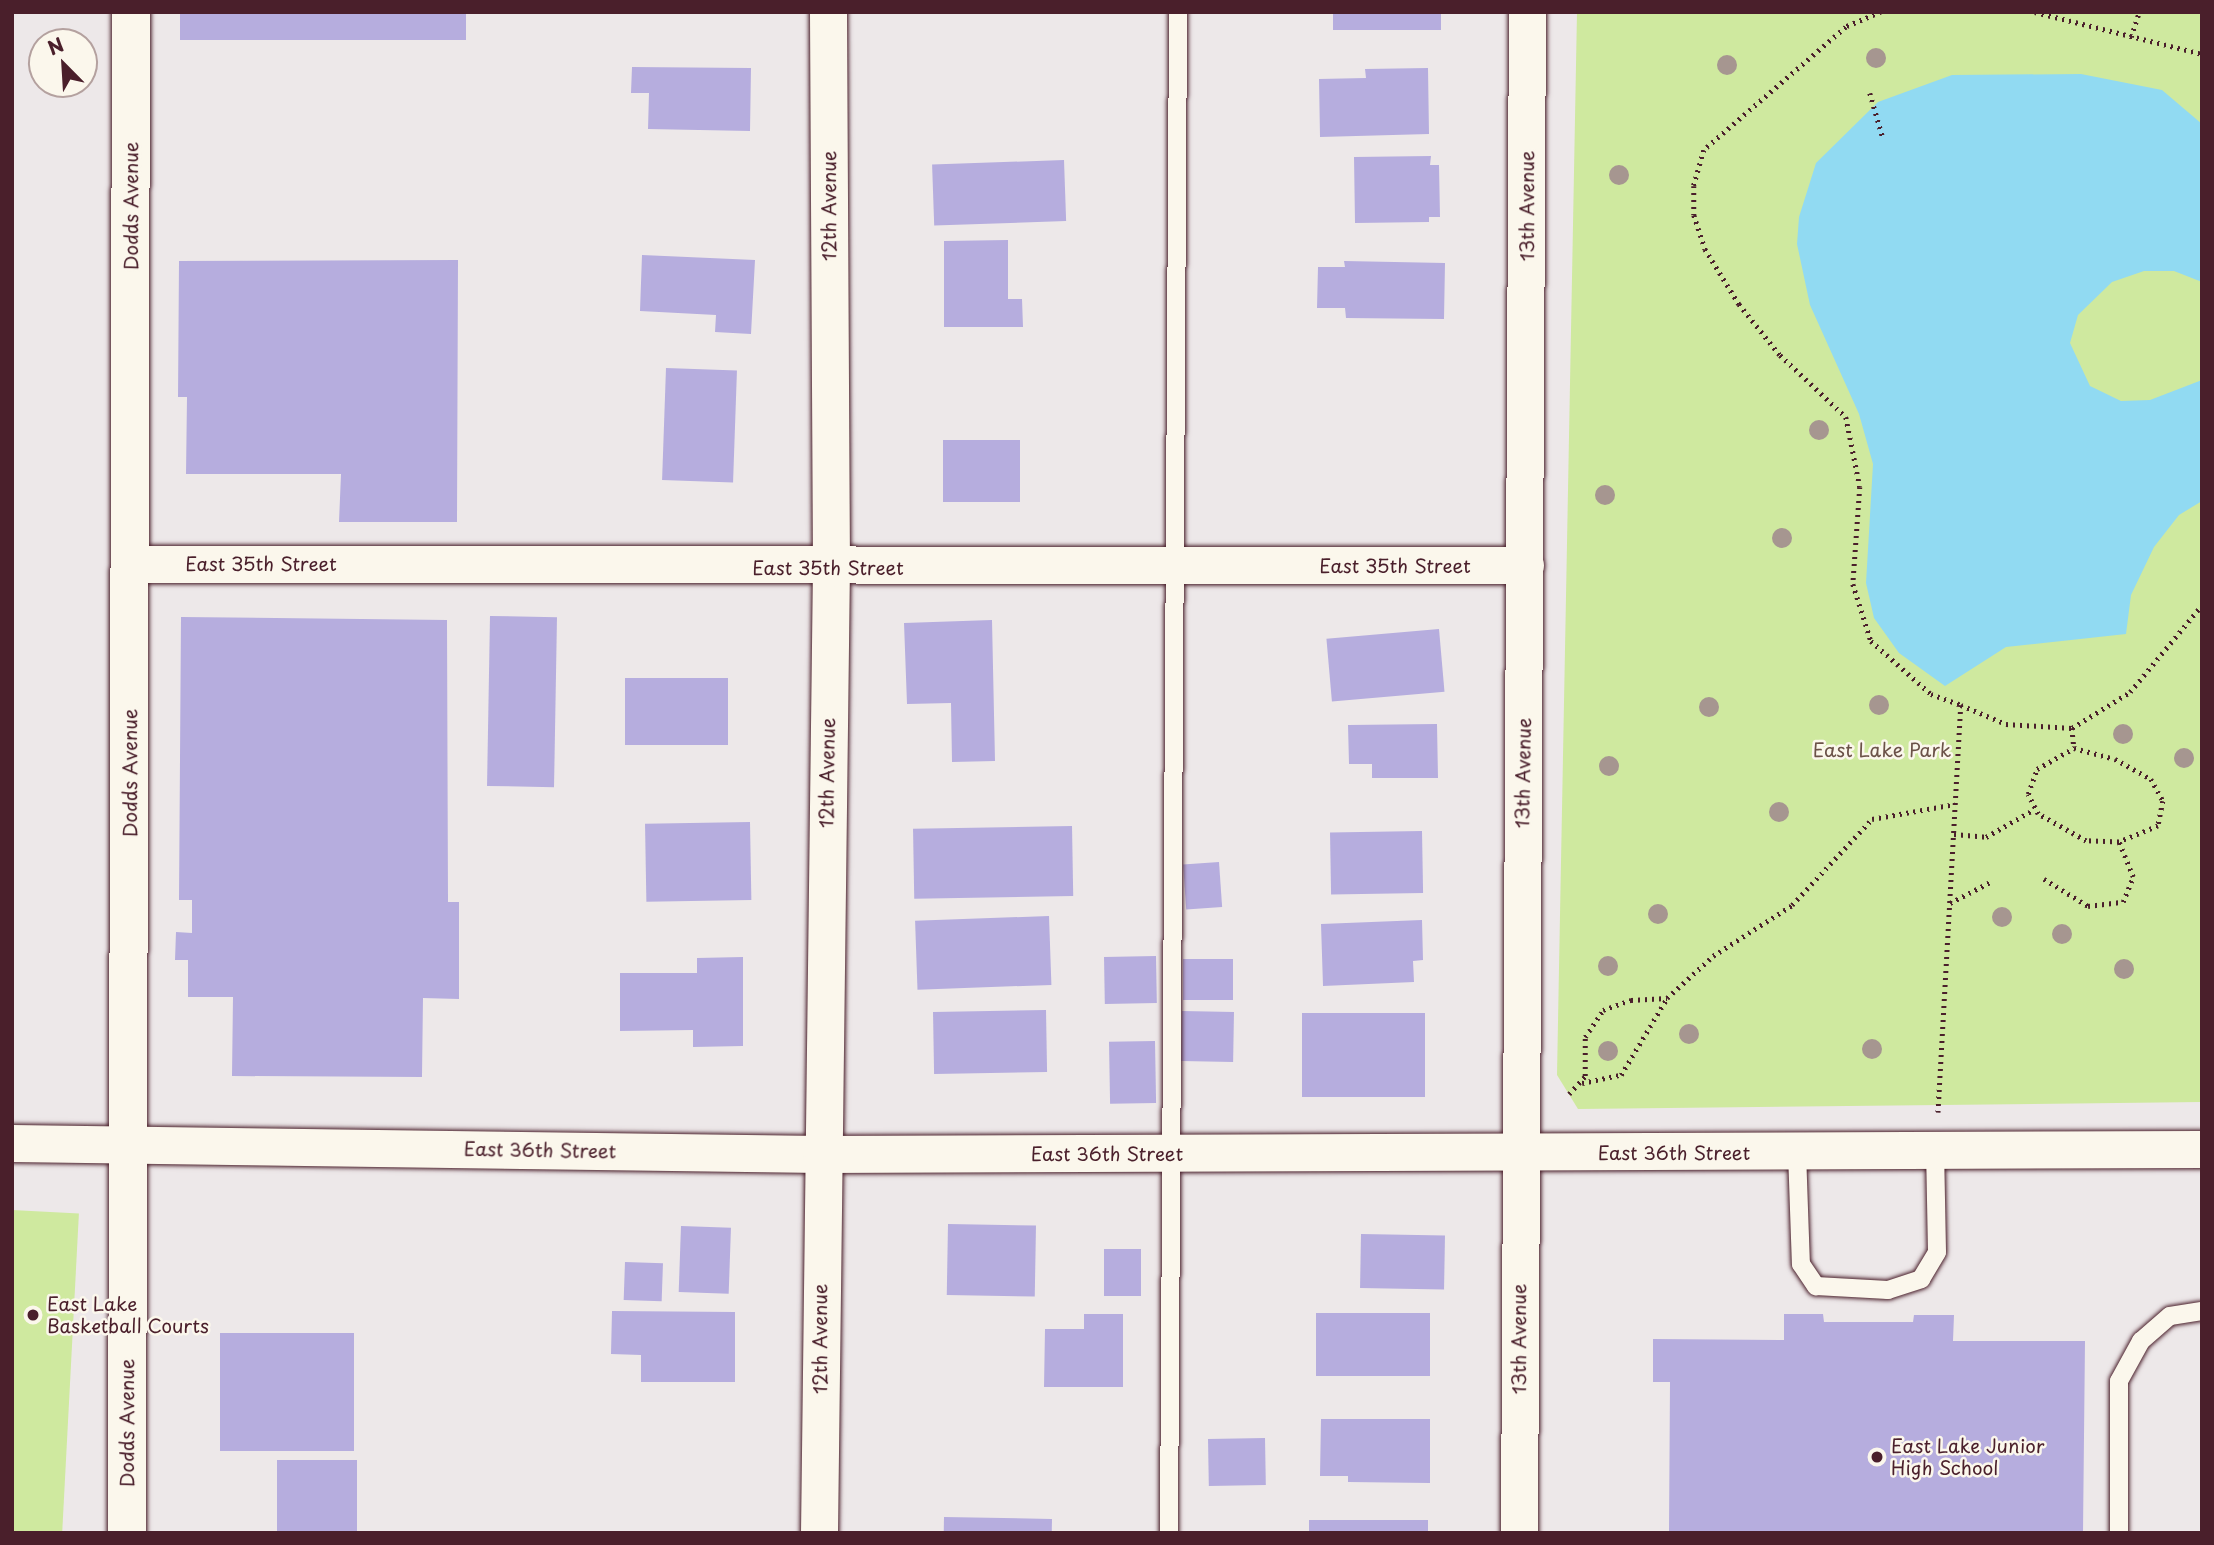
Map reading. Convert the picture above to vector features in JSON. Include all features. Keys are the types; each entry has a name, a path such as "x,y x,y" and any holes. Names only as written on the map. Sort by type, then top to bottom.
{"street":[{"name":"Dodds Avenue","path":"127,1533 131,12"},
{"name":"12th Avenue","path":"819,1533 821,1154 831,568 828,12"},
{"name":"13th Avenue","path":"1519,1533 1518,1153 1525,565 1527,12"},
{"name":"East 35th Street","path":"131,564 831,568 1525,565"},
{"name":"East 36th Street","path":"12,1143 821,1154 2202,1149"}],"lane":[{"path":"1169,1533 1173,1154 1171,567 1178,12"},
{"path":"1797,1152 1801,1264 1816,1286 1888,1290 1920,1279 1937,1252 1935,1151"},
{"path":"2119,1533 2119,1381 2141,1341 2170,1316 2202,1311"}],"path":[{"path":"1881,12 1836,35 1704,150 1694,186 1694,215 1705,250 1738,304 1780,355 1846,417 1860,487 1853,584 1871,641 1931,694 2006,724 2072,729 2130,692 2202,605"},
{"path":"2035,12 2202,54"},
{"path":"2132,37 2139,12"},
{"path":"1870,93 1883,138"},
{"path":"1935,1151 1961,705"},
{"path":"2072,729 2074,748"},
{"path":"2074,748 2115,759 2157,786 2163,801 2158,826 2119,842 2065,834 2033,810 2028,794 2037,769 2074,748"},
{"path":"1569,1094 1581,1083 1621,1075 1667,998 1713,956 1792,905 1872,819 1955,804"},
{"path":"1954,834 1986,837 2033,810"},
{"path":"2044,879 2088,906 2123,902 2133,877 2119,842"},
{"path":"1949,903 1992,881"},
{"path":"1581,1083 1585,1037 1604,1010 1631,1000 1667,998"}],"green space":[{"name":"East Lake Park","path":"1577,12 2202,12 2202,1102 1578,1109 1557,1075"},
{"path":"12,1210 79,1214 62,1533 12,1533"}],"water":[{"path":"2081,74 2162,90 2202,124 2202,282 2174,271 2144,271 2112,282 2078,315 2070,343 2090,386 2121,401 2150,400 2202,380 2202,501 2179,515 2154,547 2131,595 2126,634 2006,647 1945,686 1899,653 1874,618 1866,583 1873,464 1859,414 1810,305 1797,244 1799,217 1816,163 1878,102 1952,75"}],"building":[{"path":"180,12 466,12 466,40 180,40"},
{"path":"1333,12 1441,12 1441,30 1333,30"},
{"path":"632,67 751,68 750,131 648,129 649,93 631,93"},
{"path":"1428,68 1429,134 1320,137 1319,79 1366,78 1365,69"},
{"path":"1431,156 1430,165 1439,165 1440,217 1429,217 1429,222 1355,223 1354,157"},
{"path":"1064,160 1066,221 934,226 932,165"},
{"path":"1008,240 1008,299 1022,299 1023,327 944,327 944,241"},
{"path":"642,255 755,260 751,334 715,332 716,315 640,311"},
{"path":"458,260 457,522 339,522 341,474 186,474 187,397 178,397 179,261"},
{"path":"1344,261 1445,263 1444,319 1346,318 1345,308 1317,308 1318,267 1345,267"},
{"path":"666,368 737,370 733,482 662,480"},
{"path":"943,440 1020,440 1020,502 943,502"},
{"path":"490,616 557,617 554,787 487,786"},
{"path":"181,617 447,620 448,902 459,902 459,999 423,998 422,1077 232,1076 233,997 188,997 188,960 175,960 176,932 192,933 192,900 179,900"},
{"path":"992,620 995,761 952,762 951,703 907,704 904,623"},
{"path":"1439,629 1444,692 1332,702 1326,639"},
{"path":"625,678 728,678 728,745 625,745"},
{"path":"1437,724 1438,778 1372,778 1372,764 1349,764 1348,725"},
{"path":"750,822 751,900 646,902 645,824"},
{"path":"1072,826 1073,896 914,899 913,829"},
{"path":"1422,831 1423,893 1331,895 1330,833"},
{"path":"1219,862 1222,907 1186,909 1183,865"},
{"path":"1049,916 1051,985 917,990 915,921"},
{"path":"1422,920 1423,960 1413,961 1414,982 1323,986 1321,924"},
{"path":"1156,956 1157,1003 1105,1004 1104,957"},
{"path":"743,957 743,1046 693,1047 693,1030 620,1031 620,973 697,973 697,958"},
{"path":"1183,959 1233,959 1233,1000 1183,1000"},
{"path":"1046,1010 1047,1072 934,1074 933,1012"},
{"path":"1182,1011 1234,1012 1233,1062 1181,1061"},
{"path":"1302,1013 1425,1013 1425,1097 1302,1097"},
{"path":"1155,1041 1156,1103 1110,1104 1109,1042"},
{"path":"948,1224 1036,1226 1035,1297 947,1295"},
{"path":"681,1226 731,1228 729,1294 679,1292"},
{"path":"1361,1234 1445,1235 1444,1289 1360,1288"},
{"path":"1104,1249 1141,1249 1141,1296 1104,1296"},
{"path":"625,1262 663,1263 662,1301 624,1300"},
{"path":"612,1311 735,1312 735,1382 641,1382 641,1355 611,1354"},
{"path":"1316,1313 1430,1313 1430,1376 1316,1376"},
{"path":"1084,1314 1123,1314 1123,1387 1044,1387 1045,1329 1084,1329"},
{"name":"East Lake Junior High School","path":"1784,1314 1823,1314 1824,1322 1913,1322 1914,1315 1954,1315 1953,1341 2085,1341 2083,1533 1669,1533 1670,1382 1653,1382 1653,1339 1784,1340"},
{"path":"220,1333 354,1333 354,1451 220,1451"},
{"path":"1321,1419 1430,1419 1430,1483 1348,1482 1348,1476 1320,1476"},
{"path":"1265,1438 1266,1485 1209,1486 1208,1439"},
{"path":"277,1460 357,1460 357,1533 277,1533"},
{"path":"944,1517 1052,1519 1052,1533 944,1533"},
{"path":"1309,1520 1428,1520 1428,1533 1309,1533"}],"place":[{"name":"East Lake Basketball Courts","path":"33,1315"},
{"name":"East Lake Junior High School","path":"1877,1457"}]}
